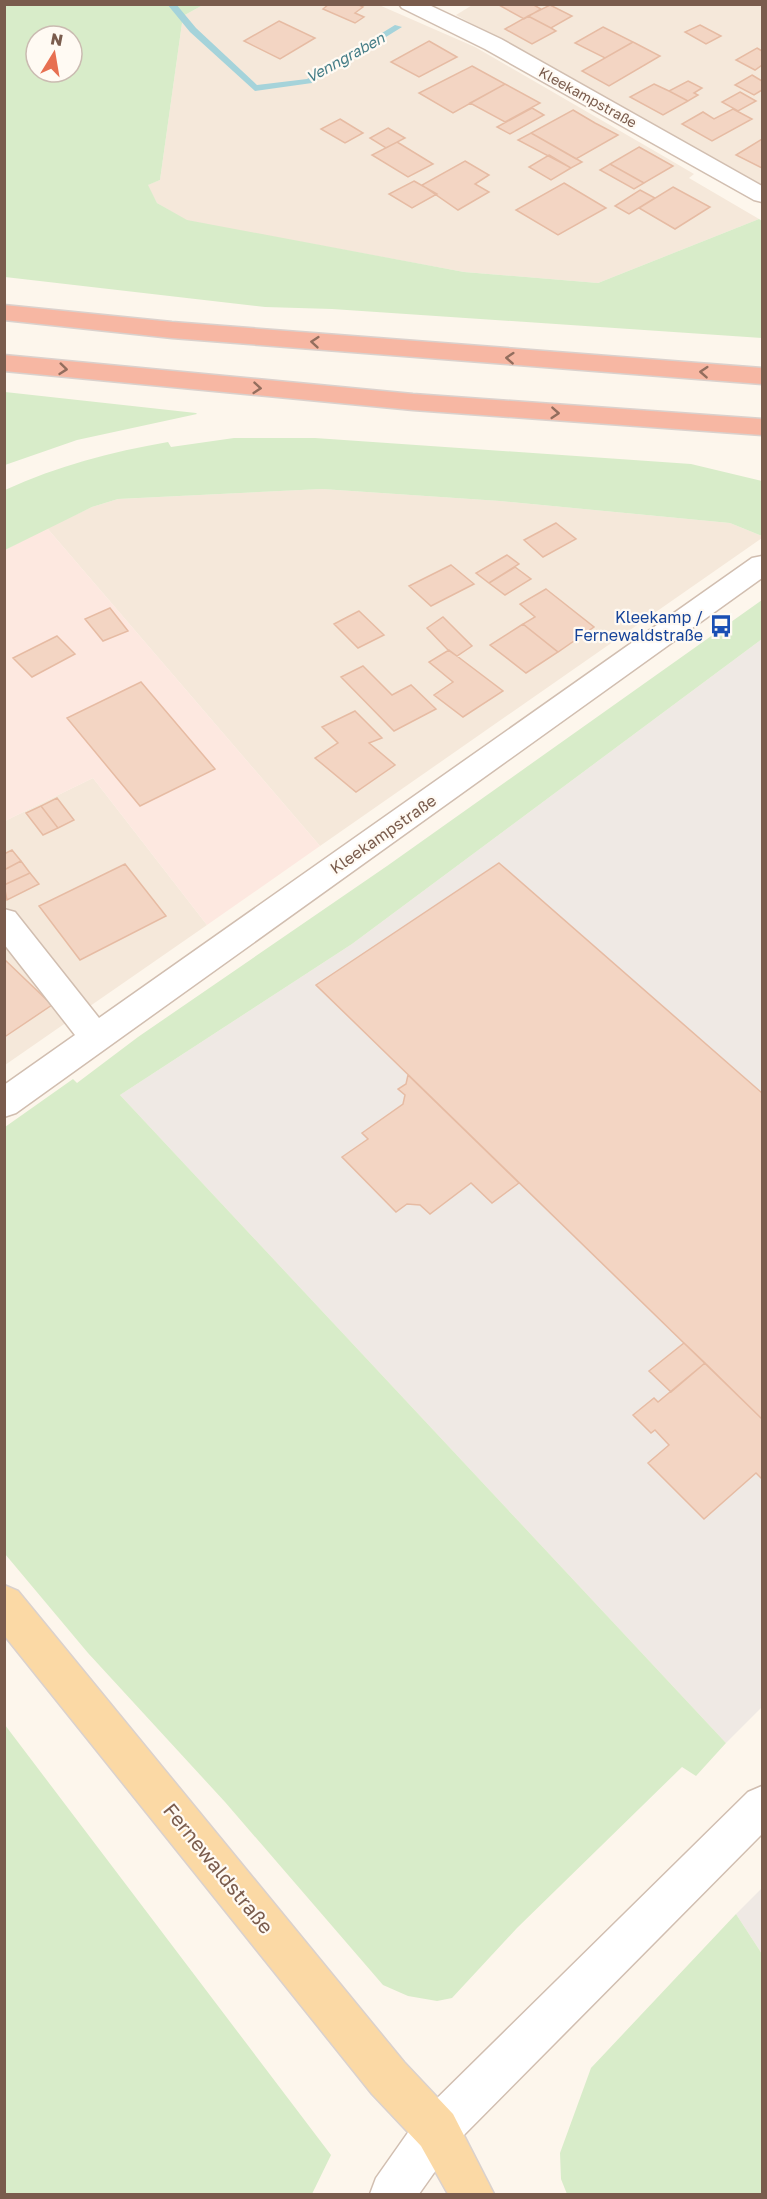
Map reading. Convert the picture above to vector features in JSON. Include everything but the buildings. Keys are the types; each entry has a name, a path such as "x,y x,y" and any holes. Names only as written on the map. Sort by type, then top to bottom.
{"highway":[{"path":"4,292 172,330"},
{"path":"4,312 172,330 762,376"},
{"path":"4,363 413,402 762,427"}],"main road":[{"name":"Fernewaldstraße","path":"4,1604 388,2078 437,2130 472,2194"}],"street":[{"name":"Kleekampstraße","path":"410,4 493,44 762,195"},
{"name":"Kleekampstraße","path":"4,1103 762,565"},
{"path":"4,921 96,1038"},
{"path":"392,2194 437,2130 762,1806"}],"shaded area":[{"path":"474,4 762,5 762,187 456,15"},
{"path":"203,5 379,5 475,47 694,174 689,178 759,219 598,283 464,272 187,221 157,203 147,185 160,180 183,16"},
{"path":"322,489 500,501 730,523 762,536 762,538 320,846 47,528 92,507 118,499"},
{"path":"47,528 320,846 207,925 93,778 5,821 5,550"},
{"path":"762,639 762,1707 726,1743 120,1095 352,944"},
{"path":"93,778 207,925 5,1065 5,821"},
{"path":"762,1888 762,1954 736,1914"}],"green space":[{"path":"4,5 203,5 183,16 160,180 148,185 157,203 187,220 464,272 598,283 759,219 762,221 762,338 332,309 265,307 5,277"},
{"path":"5,392 197,414 77,440 5,465"},
{"path":"234,438 315,438 691,464 762,481 762,536 730,523 500,501 322,489 118,499 92,507 5,550 5,490 64,467 126,450 168,442 171,447"},
{"path":"762,600 762,639 352,944 120,1095 726,1743 696,1776 682,1767 517,1928 452,1998 437,2001 408,1996 383,1985 225,1802 88,1653 5,1554 5,1127 73,1079 77,1083 138,1037 387,866"},
{"path":"5,1725 331,2155 312,2194 5,2194"},
{"path":"736,1914 762,1954 762,2194 567,2194 561,2179 560,2153 591,2068"}],"waterway":[{"name":"Venngraben","path":"171,4 193,30 255,88 309,81 398,27"}],"place":[{"name":"Kleekamp / Fernewaldstraße","path":"721,626"}]}
